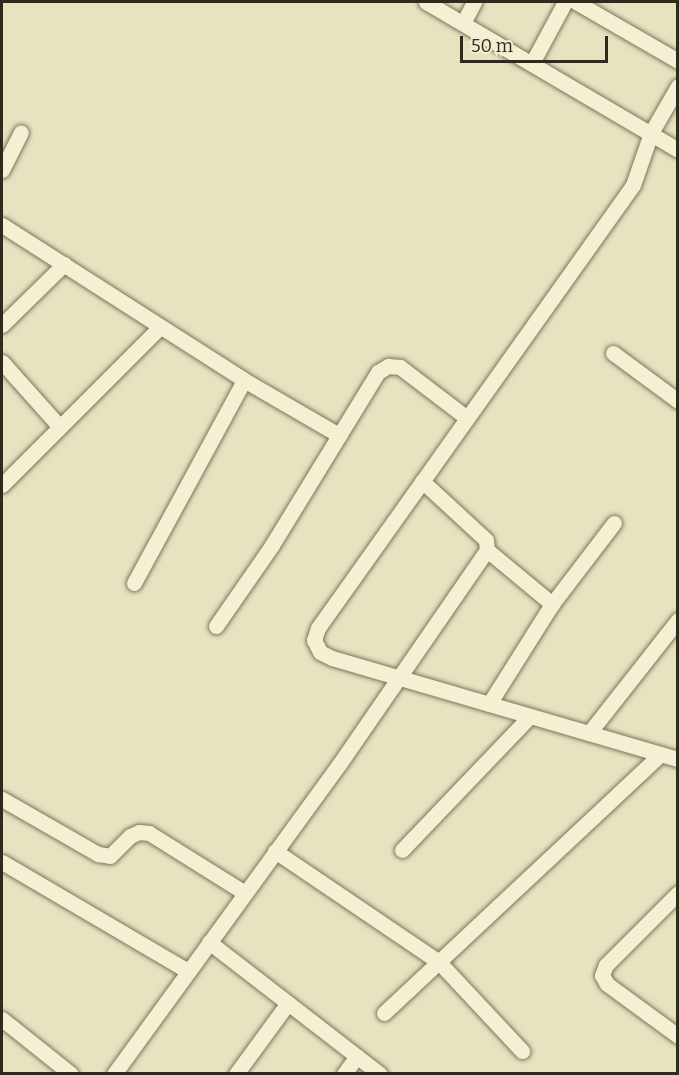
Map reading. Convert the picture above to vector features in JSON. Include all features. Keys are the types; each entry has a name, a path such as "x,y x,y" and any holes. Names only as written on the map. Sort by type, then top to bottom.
{"street":[{"path":"426,2 678,150"},
{"path":"463,23 474,2"},
{"path":"532,63 565,2"},
{"path":"576,2 678,61"},
{"path":"678,86 651,133 633,186 318,628 314,640 320,652 332,658 678,759"},
{"path":"2,171 21,132"},
{"path":"2,225 244,380 339,435"},
{"path":"2,326 64,264"},
{"path":"2,485 160,327"},
{"path":"613,353 678,401"},
{"path":"2,362 60,427"},
{"path":"216,626 272,545 378,372 388,366 400,367 467,418"},
{"path":"134,583 244,380"},
{"path":"114,1074 401,678 487,550 486,540 422,481"},
{"path":"489,704 552,604 614,523"},
{"path":"487,550 552,604"},
{"path":"589,733 678,620"},
{"path":"402,850 530,716"},
{"path":"384,1013 661,754"},
{"path":"2,799 98,854 110,856 130,836 139,832 149,833 245,893"},
{"path":"275,851 439,962 522,1051"},
{"path":"2,862 188,971"},
{"path":"675,1031 607,984 603,975 606,965 678,893"},
{"path":"209,942 380,1074"},
{"path":"236,1074 288,1003"},
{"path":"2,1019 70,1074"},
{"path":"344,1074 357,1056"}]}
